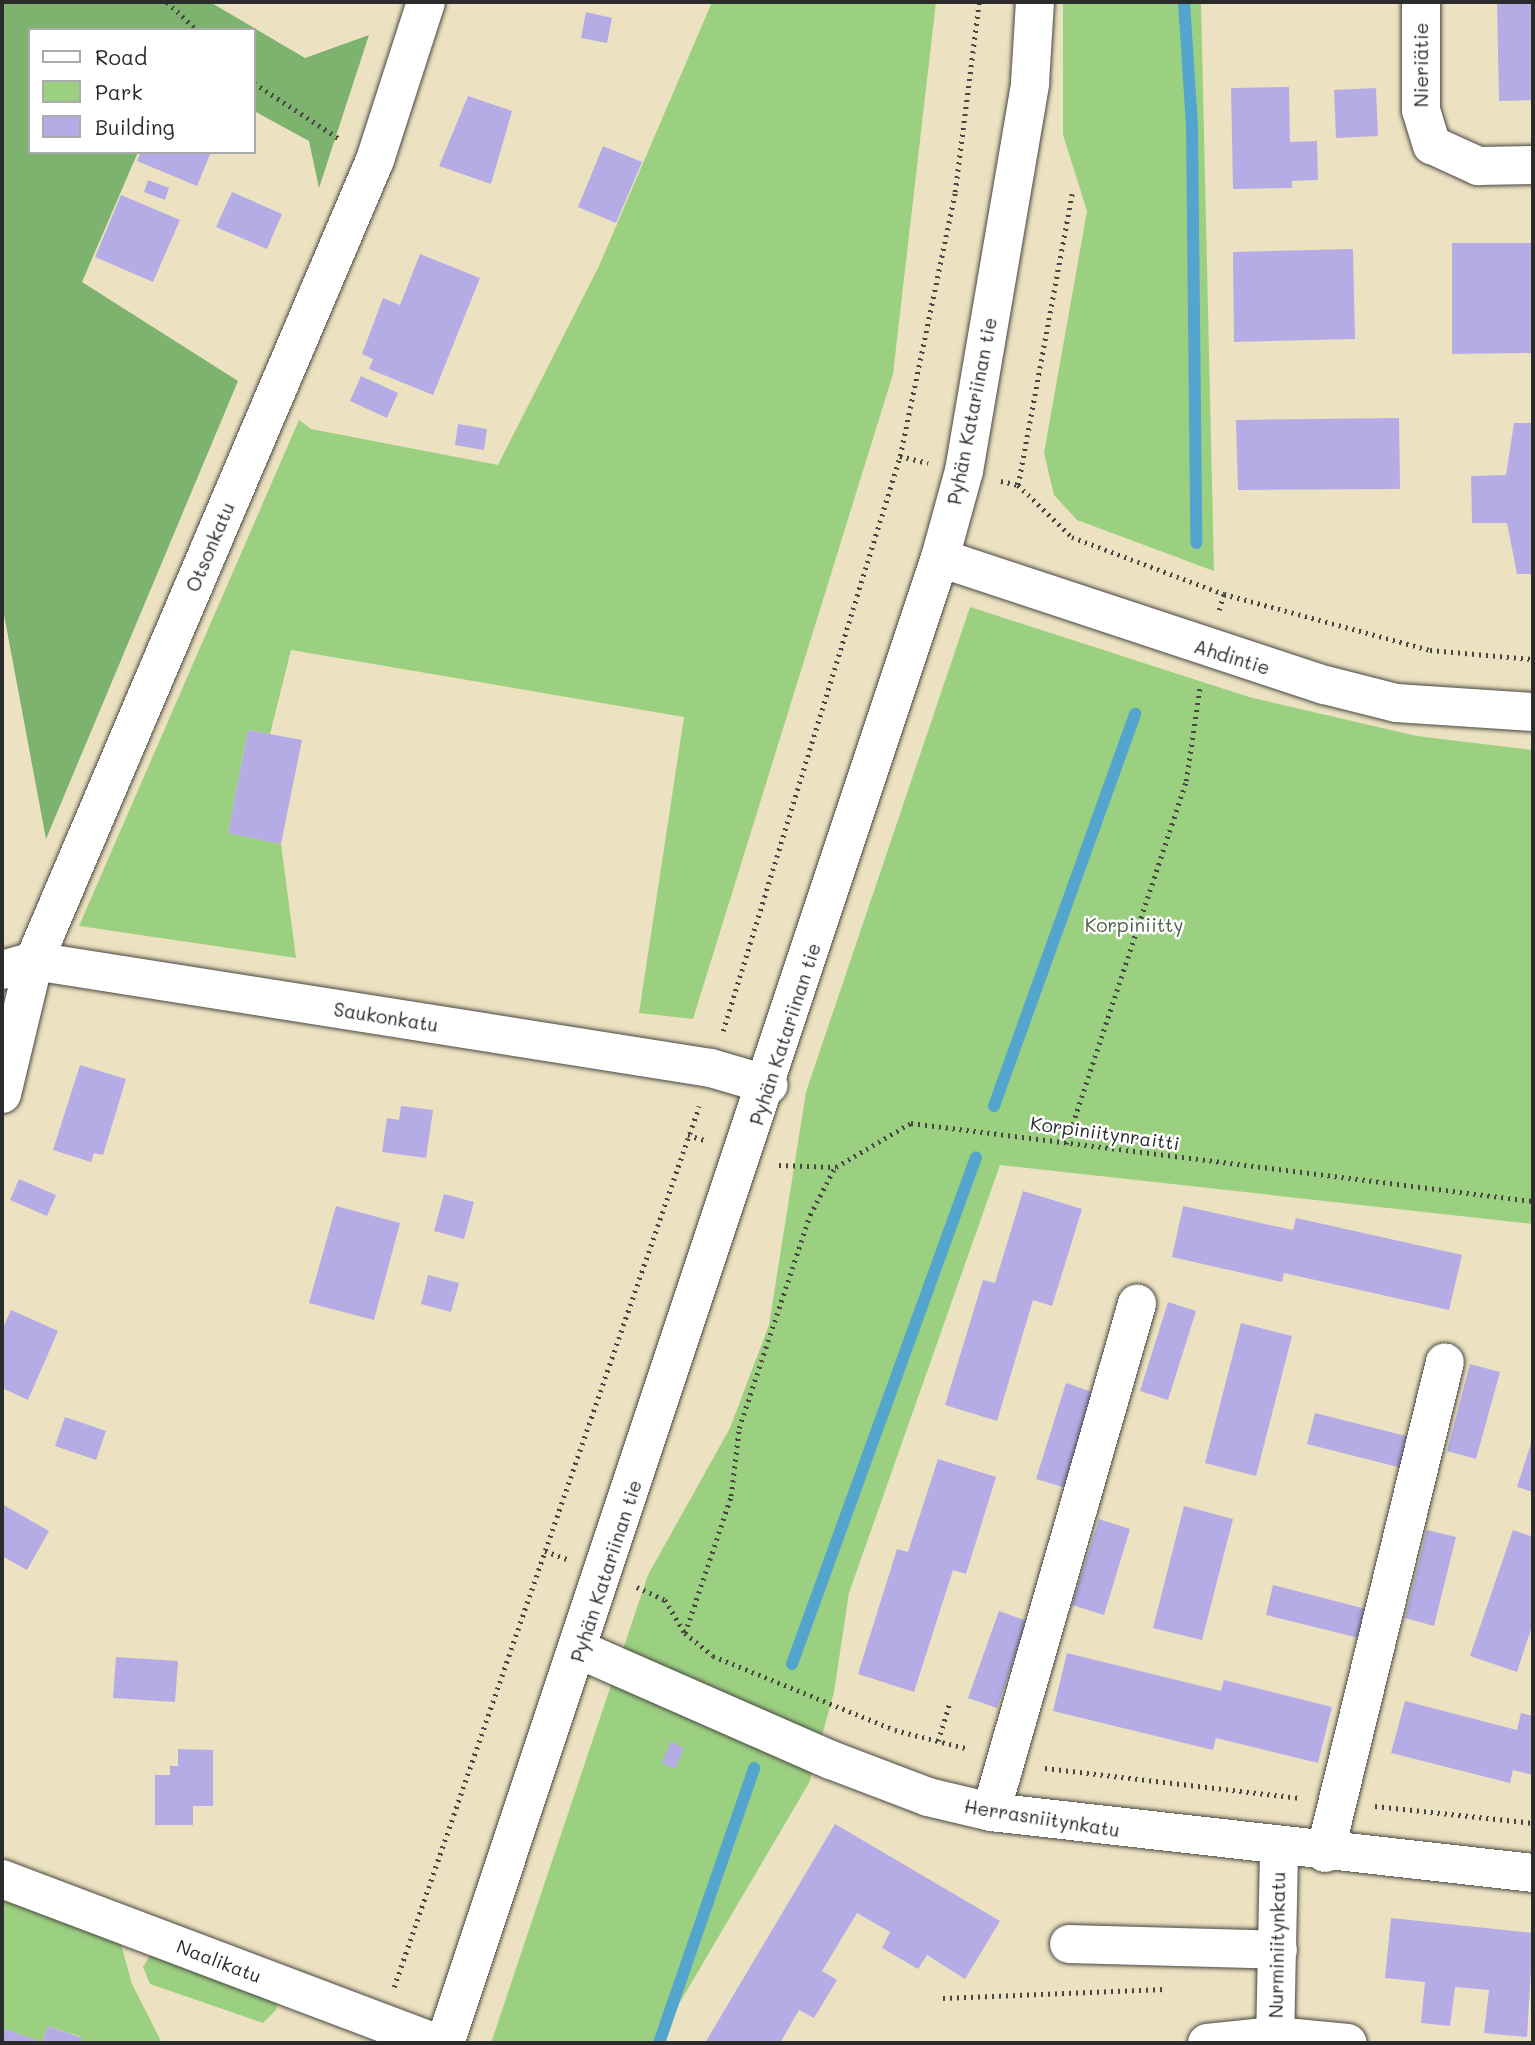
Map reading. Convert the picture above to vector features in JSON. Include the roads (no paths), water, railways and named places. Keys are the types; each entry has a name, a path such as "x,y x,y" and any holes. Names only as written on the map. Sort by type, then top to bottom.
{"street":[{"name":"Otsonkatu","path":"2,1094 18,965 375,160 426,2"},
{"name":"Pyhän Katariinan tie","path":"445,2043 769,1085 940,558 964,471 1030,83 1035,2"},
{"name":"Nieriätie","path":"1421,2 1420,110 1432,145 1478,166 1533,165"},
{"name":"Ahdintie","path":"940,558 1206,650 1396,703 1533,712"},
{"name":"Saukonkatu","path":"18,965 712,1069 769,1085"},
{"path":"990,1812 1137,1304"},
{"path":"1325,1853 1445,1362"},
{"name":"Herrasniitynkatu","path":"580,1650 831,1760 928,1797 990,1812 1325,1853 1533,1873"},
{"name":"Nurminiitynkatu","path":"1275,2039 1279,1847"},
{"name":"Naalikatu","path":"2,1879 436,2043"},
{"path":"1069,1944 1278,1950"},
{"path":"1207,2043 1275,2039 1349,2043"}],"waterway":[{"path":"1184,2 1192,127 1196,543"},
{"path":"994,1106 1135,714"},
{"path":"792,1664 976,1157"},
{"path":"659,2043 754,1768"}],"park label":[{"name":"Korpiniitty","path":"1134,925"}]}
